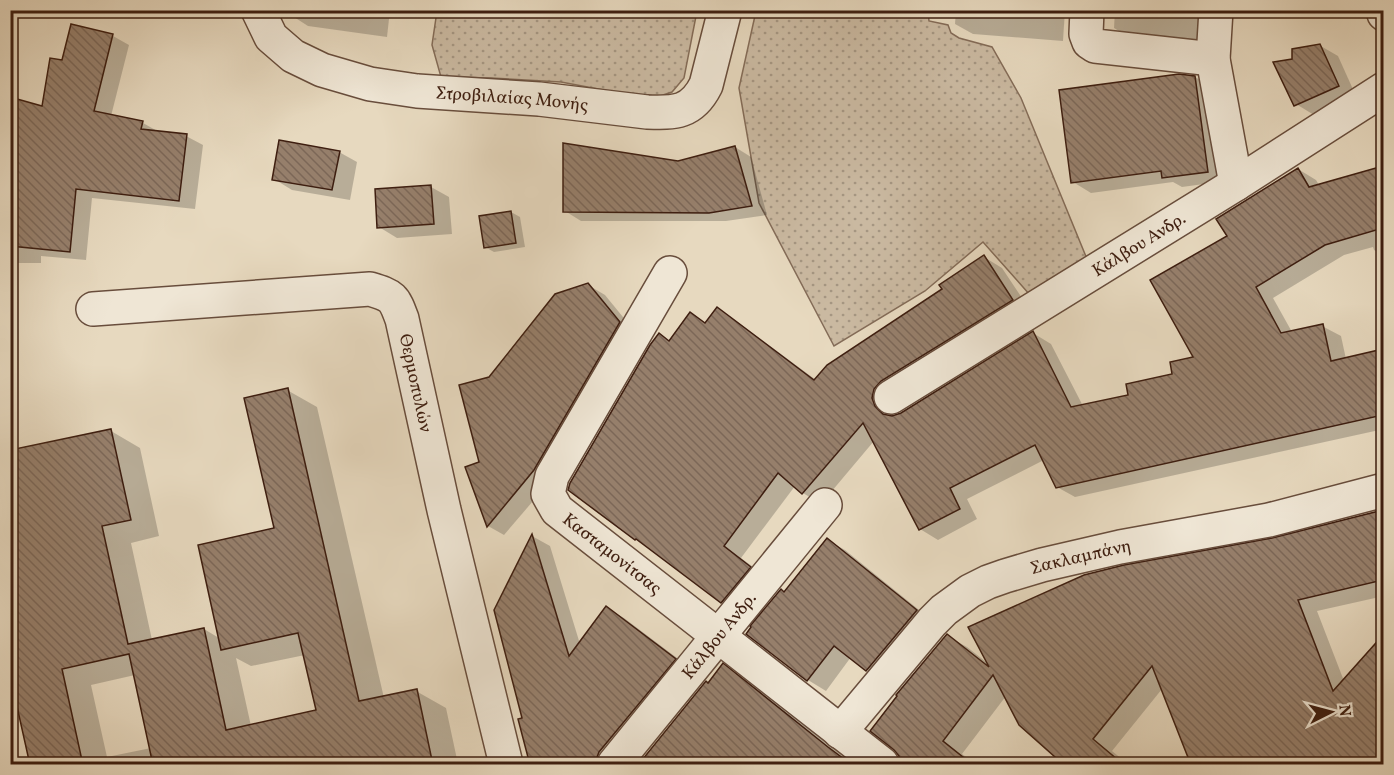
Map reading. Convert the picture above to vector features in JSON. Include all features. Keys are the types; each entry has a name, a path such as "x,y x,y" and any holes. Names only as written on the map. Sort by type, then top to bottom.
{"street":[{"name":"Στροβιλαίας Μονής","path":"258,10 271,37 293,56 322,70 370,84 417,92 539,99 663,113 688,107 701,96 706,86 725,10"},
{"path":"1088,10 1086,34 1089,42 1095,46 1213,59"},
{"path":"1216,10 1213,59 1236,184"},
{"name":"Κάλβου Ανδρ.","path":"891,397 1313,136 1383,89"},
{"name":"Κασταμονίτσας","path":"670,273 552,476 548,494 557,510 882,765"},
{"name":"Θερμοπυλών","path":"93,309 370,289 386,294 395,300 402,319 444,510 506,765"},
{"name":"Σακλαμπάνη","path":"840,732 932,622 970,591 988,582 1064,560 1120,547 1269,520 1383,490"},
{"name":"Κάλβου Ανδρ.","path":"614,765 825,505"}],"shaded area":[{"path":"437,11 697,11 684,78 672,92 651,99 561,82 441,77 432,45"},
{"path":"756,11 928,11 929,21 948,25 951,33 959,38 992,47 1021,98 1087,259 1030,295 983,242 925,291 834,346 759,203 739,88"}],"building":[{"path":"71,24 113,34 94,111 143,121 141,129 187,134 179,201 76,189 70,252 10,246 10,97 42,106 50,58 62,60"},
{"path":"1320,44 1339,86 1294,106 1273,62 1292,59 1292,49"},
{"path":"1179,74 1195,76 1208,172 1162,178 1161,171 1071,183 1059,90"},
{"path":"279,140 340,151 332,190 272,180"},
{"path":"563,143 678,161 735,146 752,206 709,213 563,212"},
{"path":"1383,166 1383,228 1325,245 1256,287 1281,333 1323,324 1331,361 1383,349 1383,415 1056,488 1035,445 950,488 960,509 919,530 863,423 802,494 778,473 724,546 751,567 721,603 568,490 650,345 659,333 669,341 690,312 705,323 717,307 814,380 827,365 942,289 939,285 984,255 1013,300 881,381 874,389 872,398 875,406 883,414 892,416 901,413 1033,331 1071,407 1128,395 1126,384 1172,374 1170,362 1193,357 1150,280 1227,236 1216,219 1298,168 1309,187"},
{"path":"431,185 434,224 377,228 375,189"},
{"path":"511,211 516,243 484,248 479,216"},
{"path":"588,283 620,322 534,470 487,527 465,467 479,462 459,385 489,377 555,294"},
{"path":"288,388 359,701 417,689 433,765 153,765 129,654 62,669 83,765 30,765 10,675 10,450 111,429 131,520 102,526 128,644 204,628 226,730 316,710 298,633 221,650 198,545 274,528 244,398"},
{"path":"1383,510 1383,580 1298,600 1333,691 1383,635 1383,765 1191,765 1152,666 1093,739 1124,765 1064,765 1019,725 993,675 943,741 973,765 900,765 899,756 894,750 870,731 896,695 947,634 989,667 968,627 1084,575 1124,565 1272,538"},
{"path":"532,534 569,656 606,606 676,659 599,752 596,765 530,765 518,719 522,718 494,610"},
{"path":"827,538 917,610 866,671 834,646 807,681 746,634 781,589 784,592"},
{"path":"723,663 828,747 852,765 638,765"}]}
